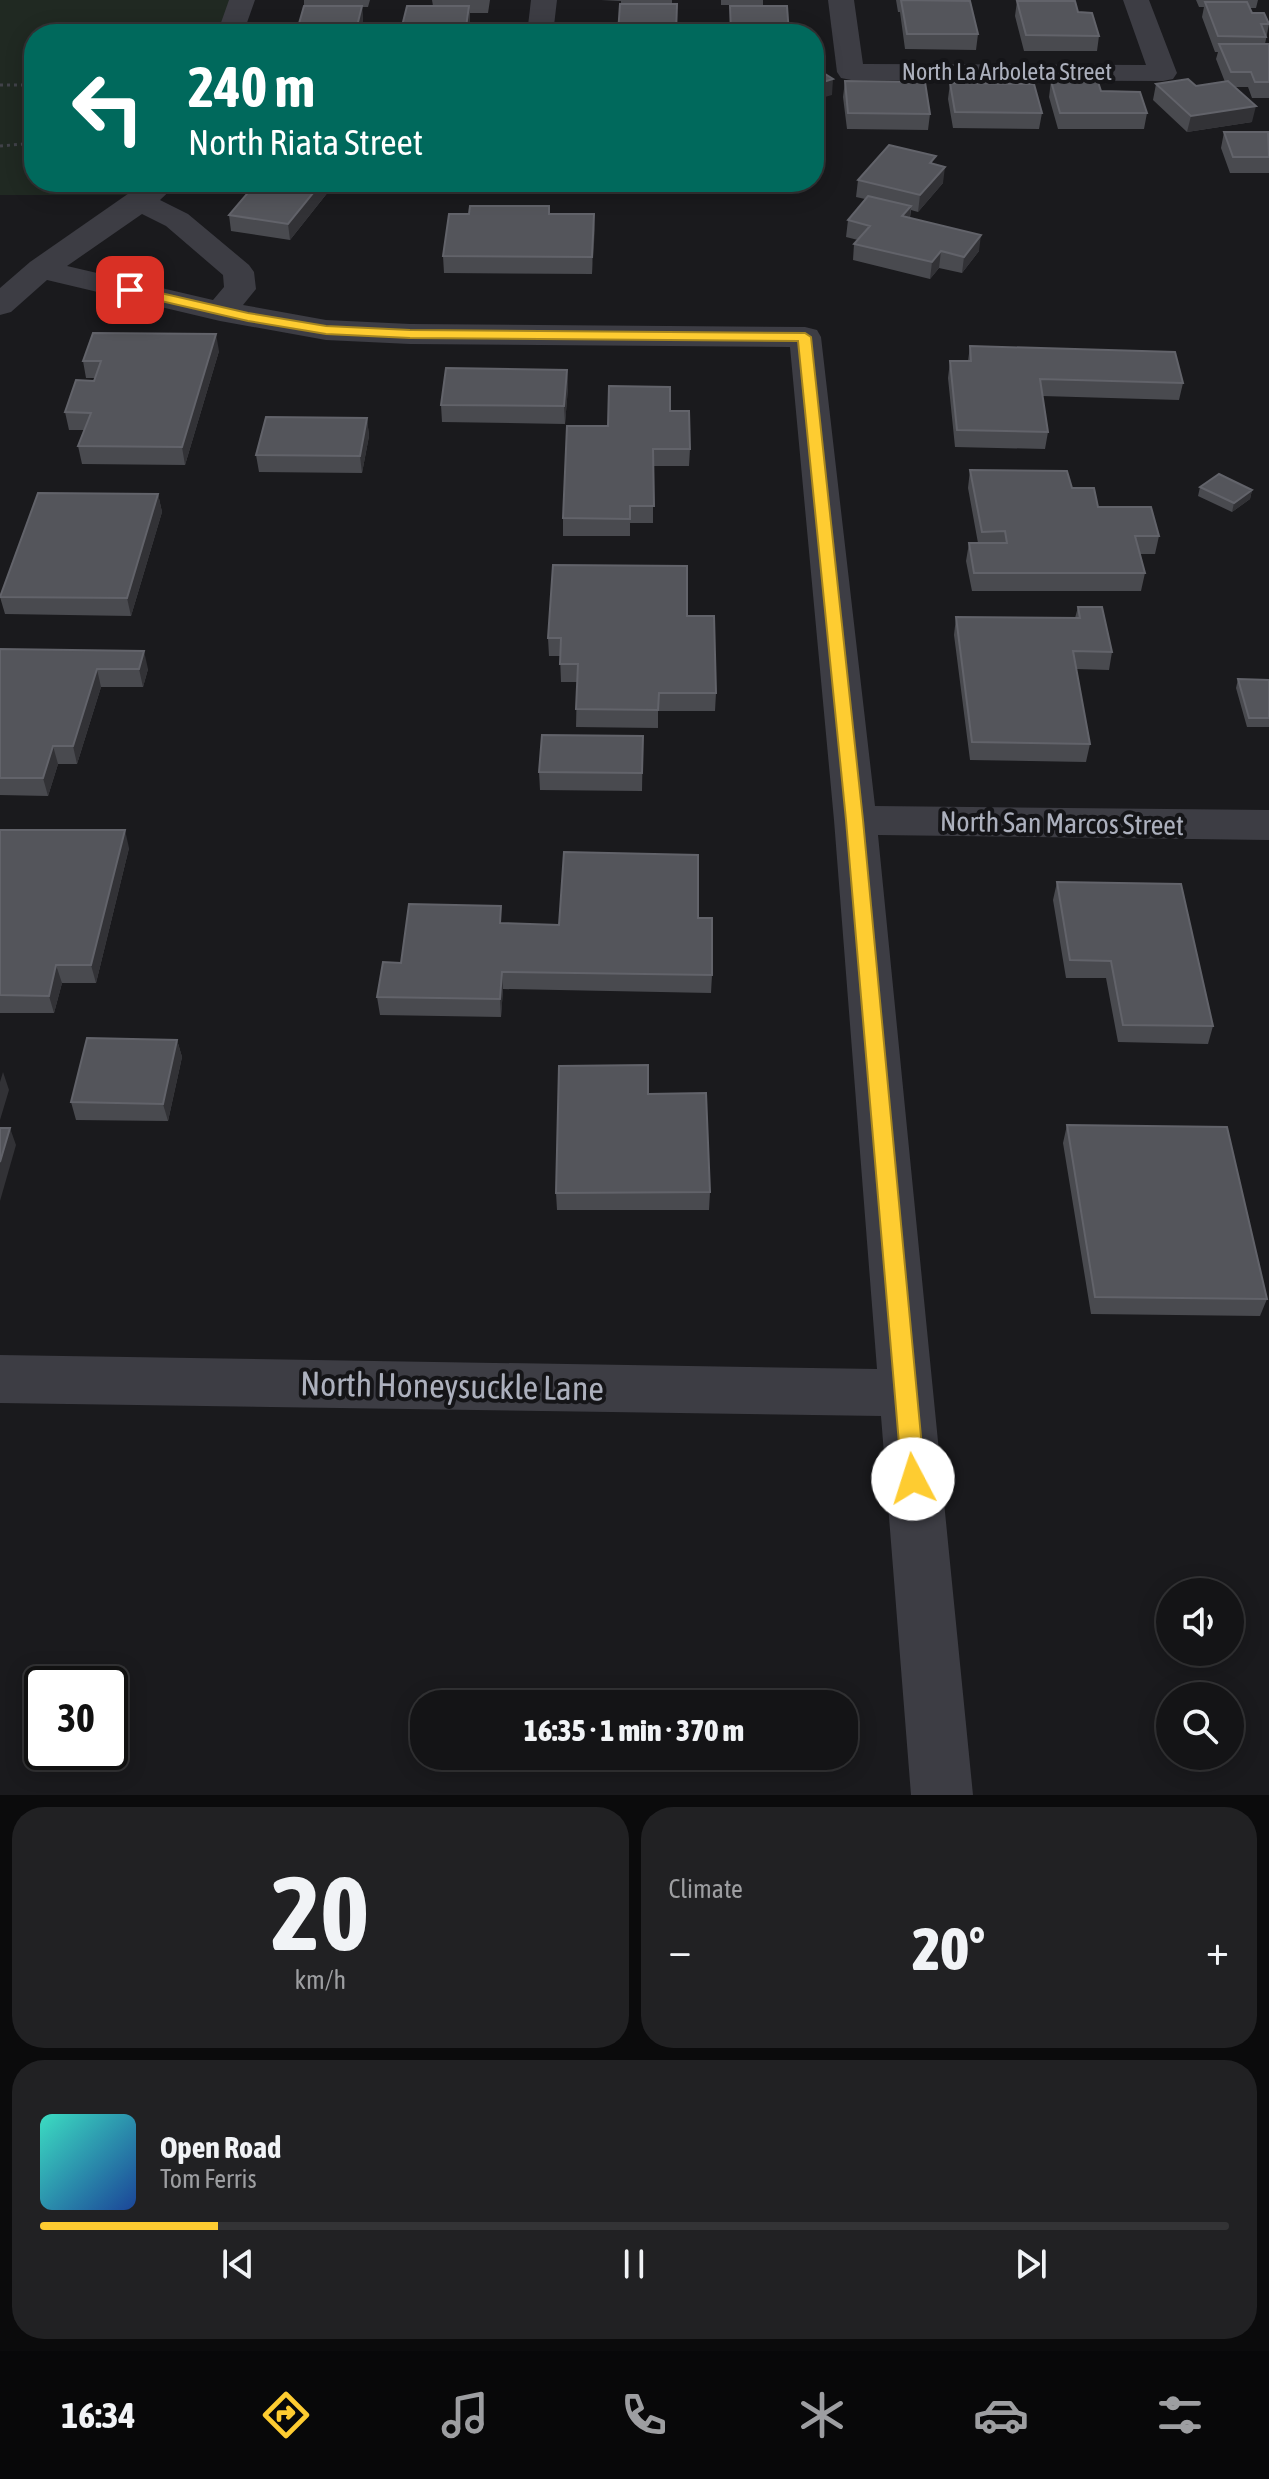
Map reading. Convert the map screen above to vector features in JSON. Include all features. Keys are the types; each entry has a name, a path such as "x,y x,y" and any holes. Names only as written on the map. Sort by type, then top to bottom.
{"street":[{"path":"234,24 242,0"},
{"path":"541,24 544,0"},
{"name":"North La Arboleta Street","path":"841,0 851,72 1163,73 1136,0"},
{"path":"0,305 41,269 152,192"},
{"path":"140,202 177,220 238,272 240,289 220,311"},
{"path":"41,269 220,311 326,330 805,337 855,820 942,1795"},
{"name":"North San Marcos Street","path":"855,820 1269,825"},
{"name":"North Honeysuckle Lane","path":"0,1379 905,1393"}],"path":[{"path":"0,85 24,85"},
{"path":"0,146 24,144"}],"shaded area":[{"path":"0,0 232,0 224,24 24,24 24,192 135,192 132,195 0,195"}],"building":[{"path":"901,0 970,1 978,34 907,34"},
{"path":"1017,1 1075,1 1078,12 1092,13 1099,36 1026,35"},
{"path":"1205,2 1247,2 1252,13 1264,13 1269,24 1261,24 1266,37 1218,36"},
{"path":"620,4 677,4 676,24 619,24"},
{"path":"304,6 362,6 358,24 299,24"},
{"path":"407,6 469,6 466,24 402,24"},
{"path":"730,6 787,6 788,24 731,24"},
{"path":"1219,44 1269,44 1269,82 1255,82 1251,72 1231,72"},
{"path":"1188,79 1196,86 1228,81 1256,106 1191,116 1156,84"},
{"path":"845,81 925,82 930,114 848,113"},
{"path":"1051,81 1098,82 1101,91 1140,92 1147,113 1060,113"},
{"path":"950,83 1034,84 1042,113 955,112"},
{"path":"1224,132 1268,132 1269,157 1233,157"},
{"path":"889,145 936,156 930,163 945,167 920,195 858,180"},
{"path":"249,192 314,192 288,224 229,215"},
{"path":"868,196 911,206 902,216 981,235 964,257 941,251 932,262 854,244 870,226 848,220"},
{"path":"470,206 549,206 549,214 594,214 592,257 443,256 449,214 469,214"},
{"path":"93,333 216,334 182,447 78,446 91,413 65,412 76,380 94,381 101,361 83,361"},
{"path":"970,346 1175,352 1183,383 1040,379 1048,432 957,430 950,361 971,361"},
{"path":"446,368 567,370 564,406 441,405"},
{"path":"609,386 670,387 670,411 689,411 690,449 653,449 654,506 630,506 630,519 563,518 567,426 608,426"},
{"path":"266,417 367,418 360,456 256,455"},
{"path":"970,470 1067,471 1072,488 1094,488 1098,507 1151,507 1159,536 1135,536 1145,573 974,573 969,543 1007,543 1005,531 982,532"},
{"path":"1219,474 1252,490 1234,503 1200,487"},
{"path":"38,493 158,494 127,598 0,597"},
{"path":"553,565 687,566 687,616 714,616 716,693 659,693 658,710 576,709 578,664 560,664 561,638 548,638"},
{"path":"1078,607 1102,607 1112,652 1073,651 1090,744 972,742 956,617 1080,618"},
{"path":"0,649 144,651 139,669 97,669 73,746 53,746 43,778 0,778"},
{"path":"1238,679 1269,680 1269,718 1249,718"},
{"path":"542,735 643,736 642,773 539,772"},
{"path":"0,830 125,830 91,965 56,965 49,996 0,995"},
{"path":"564,852 698,855 698,918 712,918 712,975 502,972 500,999 377,997 383,962 401,963 409,904 501,906 500,923 559,925"},
{"path":"1057,882 1181,884 1213,1026 1123,1025 1111,961 1070,960"},
{"path":"87,1038 177,1040 163,1104 71,1102"},
{"path":"648,1065 648,1094 706,1093 710,1192 556,1193 559,1066"},
{"path":"1067,1125 1227,1127 1267,1299 1095,1297"},
{"path":"0,1128 10,1128 0,1162"}],"route":[{"path":"130,290 276,323 326,330 410,334 805,337 855,820 913,1479"}]}
